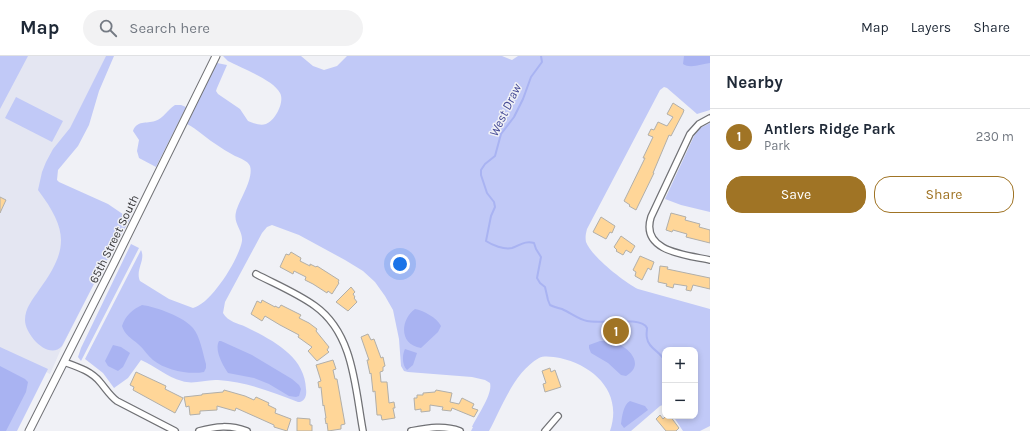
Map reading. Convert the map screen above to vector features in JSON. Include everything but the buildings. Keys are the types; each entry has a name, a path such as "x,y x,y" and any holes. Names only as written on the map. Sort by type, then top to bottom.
{"street":[{"name":"65th Street South","path":"29,431 216,56"},
{"path":"710,118 698,124 691,132 651,217 650,226 653,238 663,248 710,260"},
{"path":"256,274 314,305 326,315 336,327 342,336 349,354 363,431"},
{"path":"64,362 90,373 117,401 175,431"},
{"path":"545,431 558,416"},
{"path":"199,431 224,426 247,431"},
{"path":"411,431 439,427 460,431"}],"shaded area":[{"path":"0,56 111,56 47,181 121,236 98,276 50,374 0,348"},
{"path":"0,56 28,56 0,109"},
{"path":"106,56 114,56 99,91 89,125 78,146 58,170 57,180 108,204 130,219 98,276 62,346 57,350 51,350 45,348 33,339 26,326 25,320 26,312 30,304 49,276 60,251 61,240 59,228 48,204 38,190 46,162 53,149 70,128"},
{"path":"223,56 301,56 313,66 324,70 337,66 347,56 502,56 512,60 518,56 710,56 710,110 697,114 667,88 664,87 660,90 587,229 586,242 589,248 601,261 617,275 638,289 710,309 710,426 700,431 683,431 675,419 698,419 698,347 662,347 662,405 631,431 610,431 613,417 613,405 609,393 603,383 595,375 584,367 573,362 546,356 539,358 530,364 522,372 489,431 471,431 487,399 490,383 485,380 472,377 404,371 401,366 399,339 393,310 375,282 363,271 345,260 299,235 272,225 267,227 262,233 225,302 223,313 230,320 256,332 276,344 293,358 300,367 304,377 306,396 304,399 298,402 259,388 229,381 214,380 186,382 171,377 141,360 128,378 114,388 103,373 85,359 141,250 142,258 139,273 140,281 169,299 193,308 200,305 216,290 230,269 240,249 242,237 235,216 250,177 250,166 246,161 222,148 187,124 217,63 227,65 216,91 240,109 248,121 261,125 269,122 278,111 281,97 277,88 264,79 228,61"},
{"path":"684,56 710,56 710,63 689,66 683,64"},
{"path":"16,97 63,121 52,142 5,118"},
{"path":"175,105 186,107 156,167 139,158 137,151 139,140 133,131 139,124 158,120"},
{"path":"710,123 710,212 681,205 665,199 694,136 700,128"},
{"path":"131,244 139,248 81,361 78,357 81,348"},
{"path":"142,305 170,313 183,320 193,328 199,340 206,364 204,372 191,373 164,367 149,357 140,346 126,334 122,326 125,319"},
{"path":"415,309 430,315 441,326 438,332 421,348 414,346 409,342 405,337 404,332 407,319"},
{"path":"219,341 252,355 292,379 301,389 299,396 289,396 269,384 254,378 228,373 218,353"},
{"path":"600,341 617,344 630,352 633,356 635,364 631,372 626,376 621,375 608,363 591,353 589,345"},
{"path":"113,345 121,347 130,353 123,367 118,371 108,366 105,361"},
{"path":"0,347 48,369 17,431 0,431"},
{"path":"405,349 417,353 413,365 407,370 403,360"},
{"path":"0,366 28,382 26,392 6,431 0,431"},
{"path":"630,401 645,406 648,410 624,428 621,424 622,415 624,408"}],"waterway":[{"name":"West Draw","path":"541,56 542,62 531,77 523,99 514,117 501,134 495,156 485,164 481,170 481,175 487,193 494,202 495,207 491,216 486,241 502,248 512,248 525,243 534,243 541,257 537,278 545,287 550,305 587,321 630,321 644,324 647,328 647,337 650,345 662,356"}],"place":[{"name":"Antlers Ridge Park","path":"616,331"}]}
